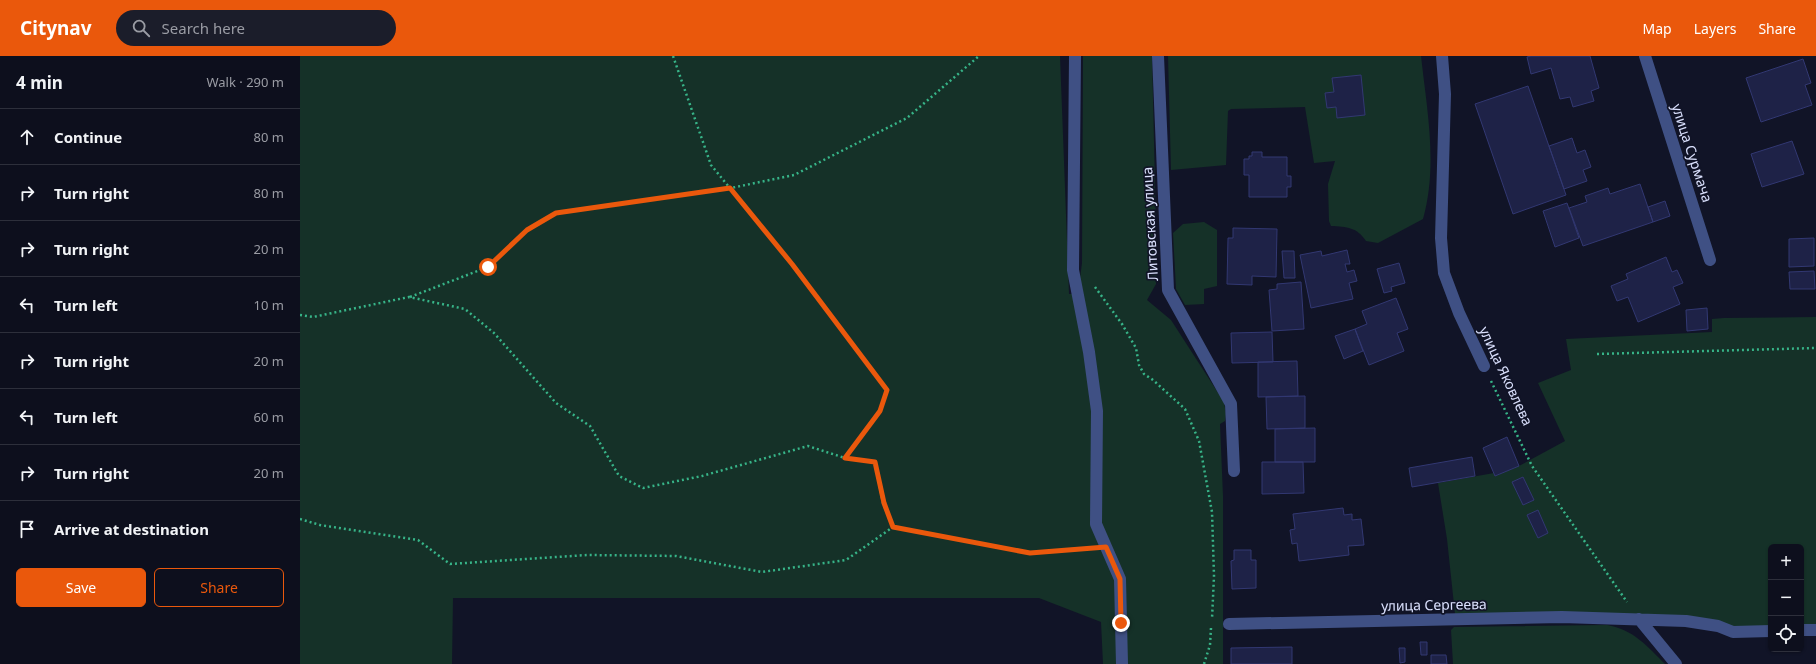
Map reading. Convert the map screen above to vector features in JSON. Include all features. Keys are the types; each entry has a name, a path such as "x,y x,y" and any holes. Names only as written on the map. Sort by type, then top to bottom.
{"street":[{"path":"1074,56 1073,270 1089,352 1097,411 1096,524 1120,579 1122,664"},
{"name":"Литовская улица","path":"1158,56 1168,290 1232,404 1234,471"},
{"name":"улица Яковлева","path":"1442,56 1445,94 1441,238 1444,273 1459,313 1484,366"},
{"name":"улица Сурмача","path":"1645,56 1710,260"},
{"name":"улица Сергеева","path":"1229,624 1562,617 1686,620 1718,626 1733,632 1768,631"},
{"path":"1639,619 1676,664"},
{"path":"1804,630 1816,630"}],"path":[{"path":"673,56 711,165 792,264 887,390 880,411 845,458"},
{"path":"300,315 313,317 409,297 488,267 527,230 556,213 730,188 794,176 907,118 979,56"},
{"path":"1073,270 1089,279 1118,318 1136,348 1139,365 1144,374 1153,380 1184,409 1199,441 1212,512 1214,551 1210,645 1204,664"},
{"path":"409,297 465,309 494,333 556,403 590,426 619,476 643,488 702,476 808,446 845,458 875,462 884,503 893,527"},
{"path":"1597,354 1816,348"},
{"name":"улица Яковлева","path":"1484,366 1532,466 1639,619"},
{"path":"300,519 320,525 418,540 450,564 587,555 676,556 762,572 846,560 893,527 1030,553 1106,547"}],"green space":[{"path":"300,56 1060,56 1069,294 1078,294 1082,263 1083,56 1152,56 1157,271 1156,284 1147,300 1171,320 1224,402 1226,414 1225,421 1220,424 1223,496 1223,664 1103,664 1101,622 1039,598 453,598 452,664 300,664"},
{"path":"1168,56 1421,56 1431,158 1430,179 1423,219 1378,243 1366,241 1363,236 1355,230 1331,226 1329,221 1328,184 1335,161 1314,163 1305,107 1231,109 1228,111 1226,165 1171,170"},
{"path":"1204,222 1217,230 1217,286 1204,289 1204,304 1185,305 1176,289 1173,233 1183,224"},
{"path":"1816,317 1816,626 1804,626 1804,544 1768,544 1768,627 1737,629 1455,614 1447,539 1438,483 1494,473 1495,476 1519,466 1565,441 1538,383 1571,370 1566,339 1712,332 1712,319"},
{"path":"1607,625 1625,630 1646,645 1665,664 1453,664 1451,630 1454,627"}],"building":[{"path":"1590,56 1599,88 1591,91 1594,101 1573,107 1570,97 1560,99 1551,68 1531,74 1527,57"},
{"path":"1803,59 1811,83 1805,85 1812,105 1761,122 1746,78"},
{"path":"1361,75 1365,115 1337,118 1336,107 1327,108 1325,93 1334,92 1332,78"},
{"path":"1528,86 1566,195 1513,214 1475,104"},
{"path":"1572,138 1577,153 1585,150 1591,167 1583,170 1587,181 1564,189 1549,146"},
{"path":"1792,141 1804,174 1762,187 1751,154"},
{"path":"1252,152 1262,152 1262,157 1287,157 1287,176 1291,176 1291,187 1287,187 1287,197 1249,197 1249,175 1244,175 1244,159 1249,159 1249,156 1252,156"},
{"path":"1640,184 1653,222 1583,246 1569,208 1587,202 1585,196 1608,188 1610,194"},
{"path":"1665,201 1670,216 1653,222 1648,207"},
{"path":"1567,203 1579,238 1555,247 1543,211"},
{"path":"1233,228 1277,229 1276,277 1252,276 1252,285 1227,284 1228,238 1233,238"},
{"path":"1814,238 1814,266 1789,267 1789,239"},
{"path":"1347,250 1350,264 1345,264 1347,272 1354,270 1357,281 1349,283 1353,299 1311,308 1300,255 1321,251 1322,256"},
{"path":"1282,251 1294,251 1295,278 1284,278"},
{"path":"1666,257 1672,272 1677,270 1683,283 1673,287 1680,304 1638,322 1628,297 1617,301 1611,286 1628,279 1626,274"},
{"path":"1399,263 1405,283 1391,287 1392,291 1384,293 1377,269"},
{"path":"1814,271 1815,289 1790,289 1789,272"},
{"path":"1301,282 1304,329 1272,331 1269,290 1277,289 1277,284"},
{"path":"1396,298 1408,329 1397,333 1404,351 1369,365 1355,329 1367,324 1362,311"},
{"path":"1707,308 1708,329 1687,331 1686,310"},
{"path":"1355,329 1363,351 1344,359 1335,336"},
{"path":"1272,332 1273,362 1232,363 1231,333"},
{"path":"1297,361 1298,396 1258,397 1258,362"},
{"path":"1305,396 1305,428 1267,429 1266,397"},
{"path":"1315,428 1315,462 1275,462 1275,429"},
{"path":"1507,437 1519,466 1495,476 1483,448"},
{"path":"1472,457 1475,476 1412,487 1409,468"},
{"path":"1262,462 1303,462 1304,493 1262,494"},
{"path":"1523,477 1534,500 1523,505 1512,482"},
{"path":"1343,508 1344,515 1352,514 1352,520 1361,519 1364,545 1348,546 1349,555 1299,561 1297,543 1292,544 1290,530 1295,529 1293,514"},
{"path":"1538,510 1548,533 1538,538 1527,515"},
{"path":"1234,550 1251,550 1251,560 1256,560 1256,588 1232,589 1231,561 1234,560"},
{"path":"1420,642 1427,642 1427,655 1421,655"},
{"path":"1292,647 1292,664 1231,664 1231,648"},
{"path":"1399,648 1405,648 1405,662 1400,663"},
{"path":"1431,655 1446,655 1447,664 1431,664"}],"route":[{"path":"488,267 527,230 556,213 730,188 792,264 862,359 887,390 880,411 845,458 875,462 884,503 893,527 1030,553 1106,547 1120,579 1121,623"}]}
